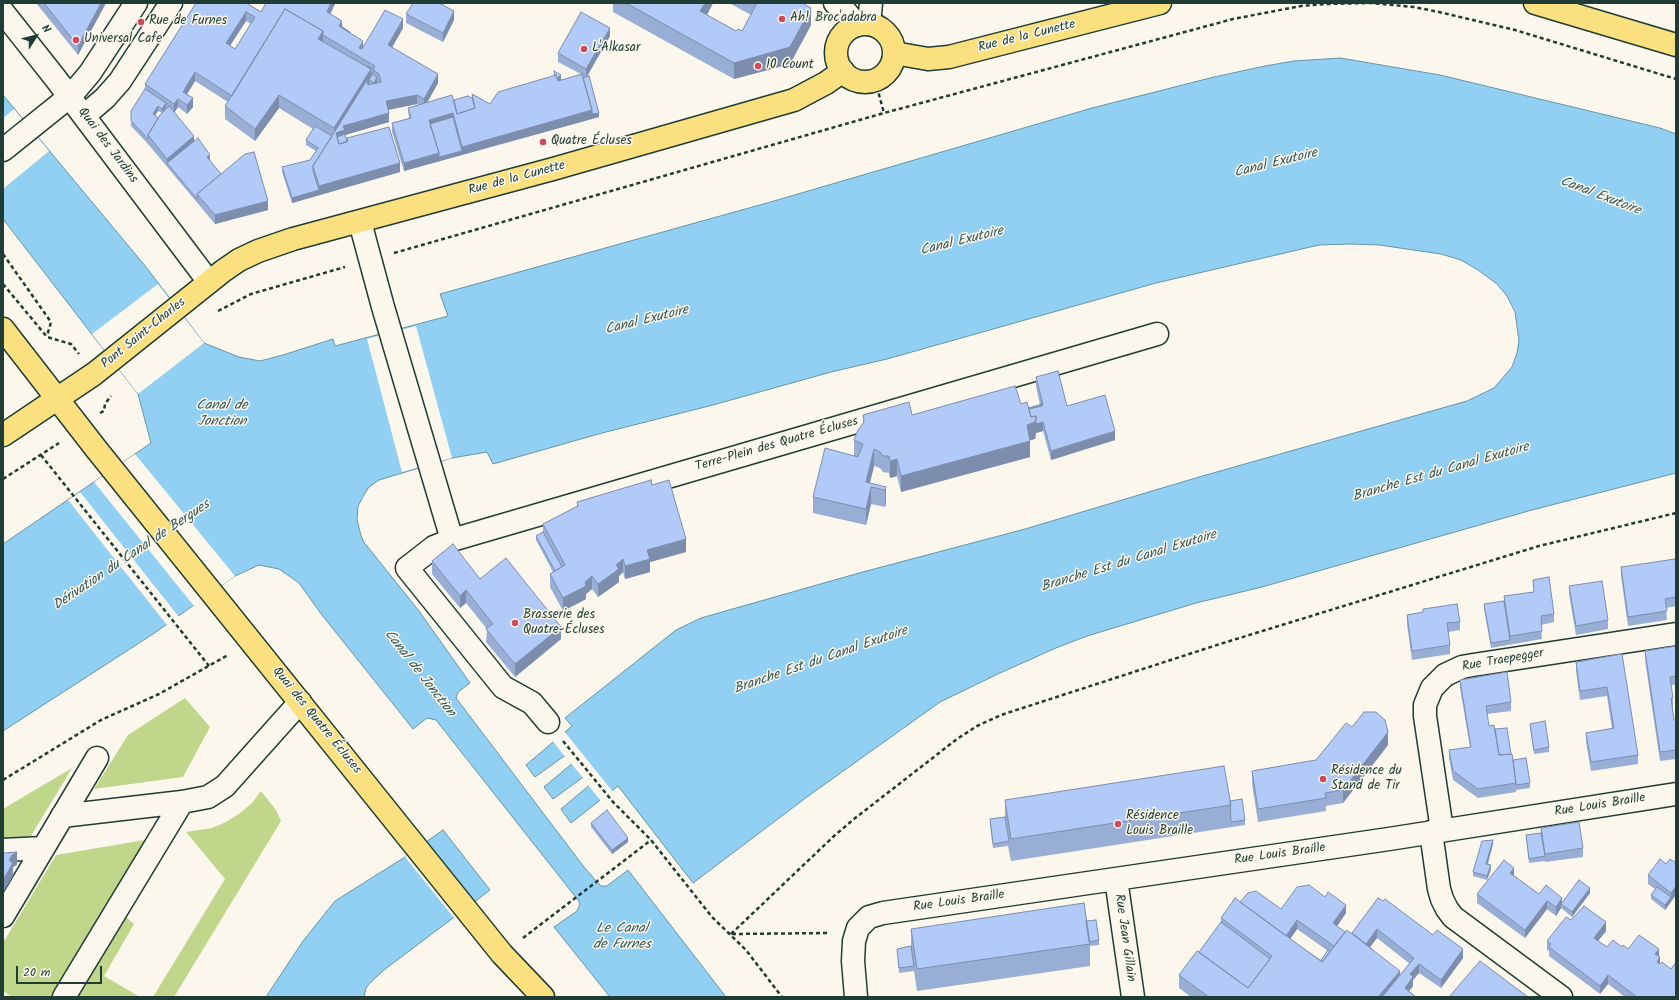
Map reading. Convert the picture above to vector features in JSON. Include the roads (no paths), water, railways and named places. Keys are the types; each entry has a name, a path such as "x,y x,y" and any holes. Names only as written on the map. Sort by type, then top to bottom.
{"main road":[{"name":"Rue de la Cunette","path":"894,53 928,59 949,57 1160,3"},
{"path":"1535,3 1676,45"},
{"path":"863,24 882,30 888,36 894,53 892,62 883,76 875,80 863,82 848,77 843,71 837,61 837,44 840,37 847,30 863,24"},
{"name":"Rue de la Cunette","path":"202,287 231,265 258,251 293,239 553,169 794,100 826,84 843,71"},
{"name":"Pont Saint-Charles","path":"3,435 58,400 94,374 202,287"},
{"path":"3,329 58,400"},
{"name":"Quai des Quatre Écluses","path":"58,400 502,954"},
{"path":"502,954 529,997"},
{"path":"502,954 543,997"}],"street":[{"path":"3,150 69,97 90,73 136,3"},
{"path":"84,116 120,81 171,3"},
{"path":"835,3 863,24 871,3"},
{"name":"Quai des Jardins","path":"3,12 84,116 202,287"},
{"path":"360,222 383,307 452,540"},
{"name":"Terre-Plein des Quatre Écluses","path":"548,722 532,702 503,687 407,568 434,547 452,540 1157,334"},
{"name":"Rue Traepegger","path":"1561,997 1453,917 1442,899 1439,889 1436,831 1425,705 1432,688 1445,675 1462,667 1676,634"},
{"path":"62,816 200,800 216,793 225,786 300,702"},
{"path":"3,916 96,758"},
{"name":"Rue Louis Braille","path":"856,997 853,961 856,933 858,928 865,920 883,913 1676,794"},
{"path":"64,997 182,802"},
{"path":"3,850 43,848"},
{"name":"Rue Jean Gillain","path":"1116,879 1133,997"}],"water":[{"path":"1340,58 1440,75 1660,128 1676,134 1676,473 1532,510 1262,587 1196,603 1087,636 1056,648 940,702 811,794 693,883 618,786 571,823 561,809 599,777 593,770 553,799 544,787 581,756 574,749 535,777 526,765 572,726 565,718 676,630 701,618 859,573 1025,529 1199,477 1467,401 1494,388 1512,367 1519,341 1515,312 1507,296 1497,284 1478,270 1461,260 1441,254 1379,245 1319,245 1156,283 887,359 831,372 713,405 602,433 493,464 487,452 452,458 379,480 369,487 365,493 358,506 357,519 363,541 419,611 470,683 458,692 456,698 597,882 601,886 607,886 628,870 726,997 610,997 554,927 577,911 580,904 578,900 436,720 427,718 413,729 322,615 299,583 279,569 259,565 235,576 153,634 3,731 3,544 151,443 138,394 3,219 3,95 146,267 204,343 239,357 260,361 333,339 335,346 448,316 440,294 774,201 1092,108 1214,77 1265,66 1294,61"},
{"path":"443,830 490,890 384,970 366,988 364,997 266,997 303,941 335,901 405,857"}],"place":[{"name":"Ah! Broc'adabra","path":"782,19"},
{"name":"Rue de Furnes","path":"141,22"},
{"name":"Universal Cafe","path":"76,40"},
{"name":"L'Alkasar","path":"584,49"},
{"name":"10 Count","path":"758,66"},
{"name":"Quatre Écluses","path":"543,142"},
{"name":"Brasserie des Quatre-Écluses","path":"515,623"},
{"name":"Résidence du Stand de Tir","path":"1323,779"},
{"name":"Résidence Louis Braille","path":"1118,824"}],"water label":[{"name":"Canal Exutoire","path":"1276,164"},
{"name":"Canal Exutoire","path":"1600,197"},
{"name":"Canal Exutoire","path":"962,242"},
{"name":"Canal Exutoire","path":"647,321"},
{"name":"Canal de Jonction","path":"222,416"},
{"name":"Branche Est du Canal Exutoire","path":"1441,473"},
{"name":"Dérivation du Canal de Bergues","path":"132,556"},
{"name":"Branche Est du Canal Exutoire","path":"1129,562"},
{"name":"Branche Est du Canal Exutoire","path":"821,661"},
{"name":"Canal de Jonction","path":"419,674"},
{"name":"Le Canal de Furnes","path":"622,938"}]}
